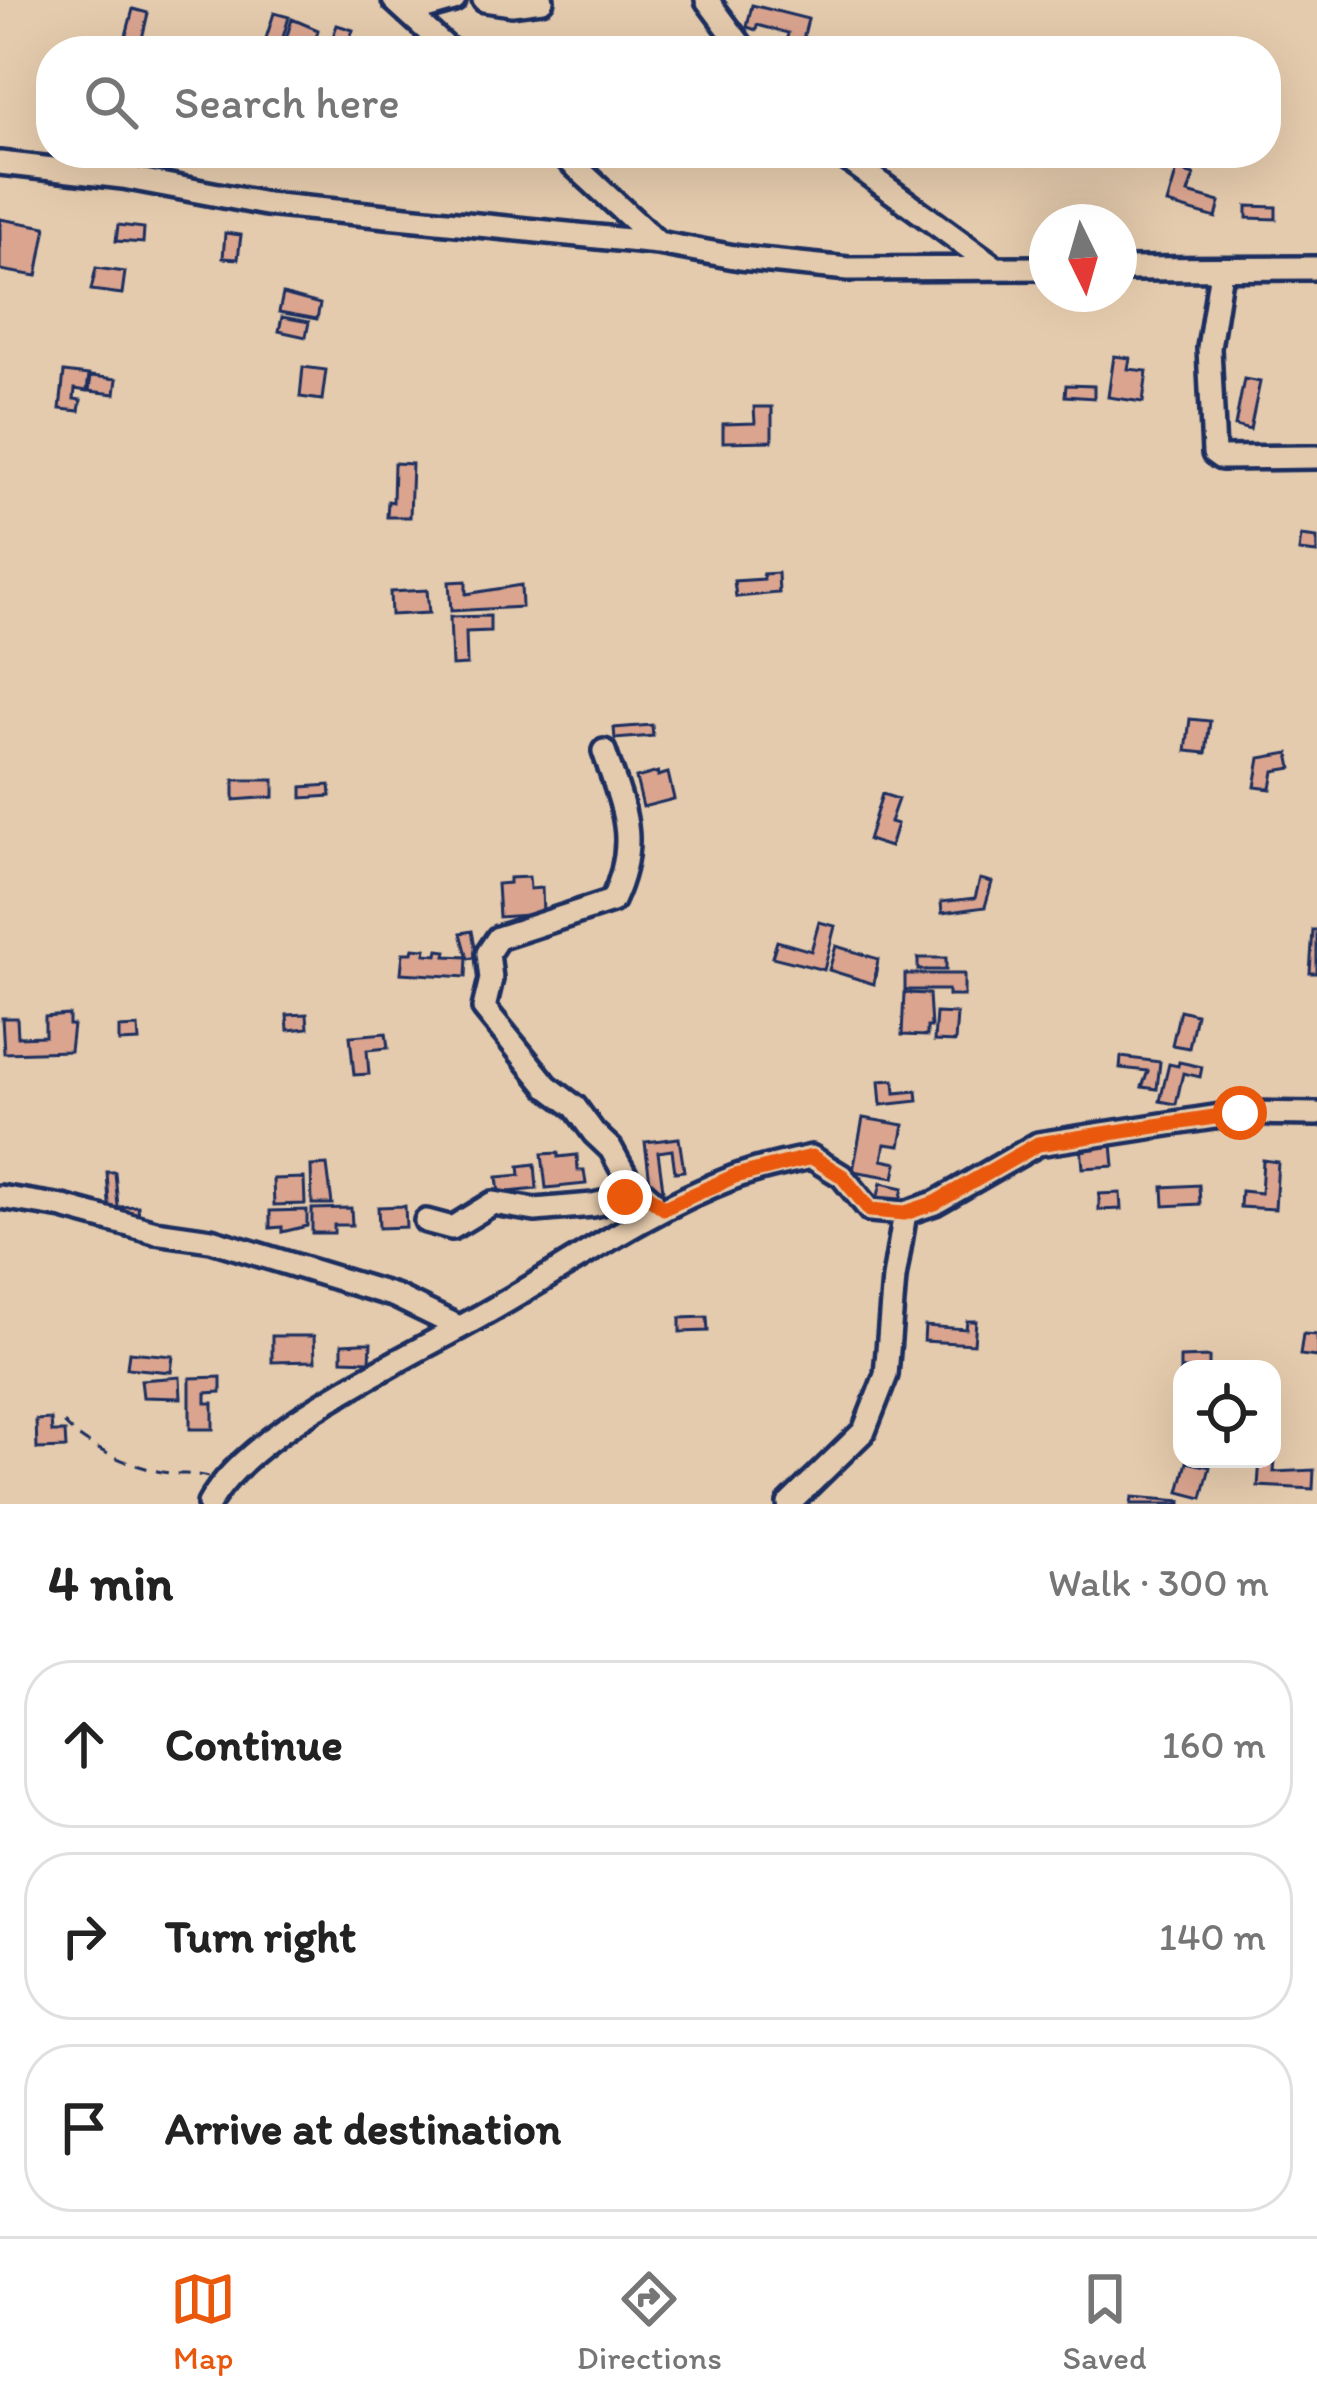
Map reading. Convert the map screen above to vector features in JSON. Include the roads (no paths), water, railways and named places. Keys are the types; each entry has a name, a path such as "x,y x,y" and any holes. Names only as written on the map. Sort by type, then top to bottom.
{"street":[{"path":"401,6 454,0"},
{"path":"484,0 512,4 542,0"},
{"path":"707,0 734,36"},
{"path":"401,6 434,36"},
{"path":"0,163 36,167"},
{"path":"44,168 357,216 658,243 740,258 848,269 1029,268"},
{"path":"577,168 658,243"},
{"path":"860,168 995,267"},
{"path":"1137,269 1317,268"},
{"path":"1222,271 1210,348 1214,453 1220,458 1317,457"},
{"path":"604,751 627,830 627,868 612,901 498,938 488,953 491,980 484,1008 547,1086 575,1107 611,1149 628,1180 664,1208"},
{"path":"209,1504 221,1482 330,1399 495,1309 664,1208 735,1176 812,1157 842,1176 870,1210 905,1213 935,1203 1038,1144 1240,1113 1317,1114"},
{"path":"426,1220 452,1228 494,1203 535,1210 592,1205 644,1193"},
{"path":"0,1197 211,1240 395,1296 457,1326"},
{"path":"789,1504 864,1431 872,1412 886,1375 905,1213"}]}
